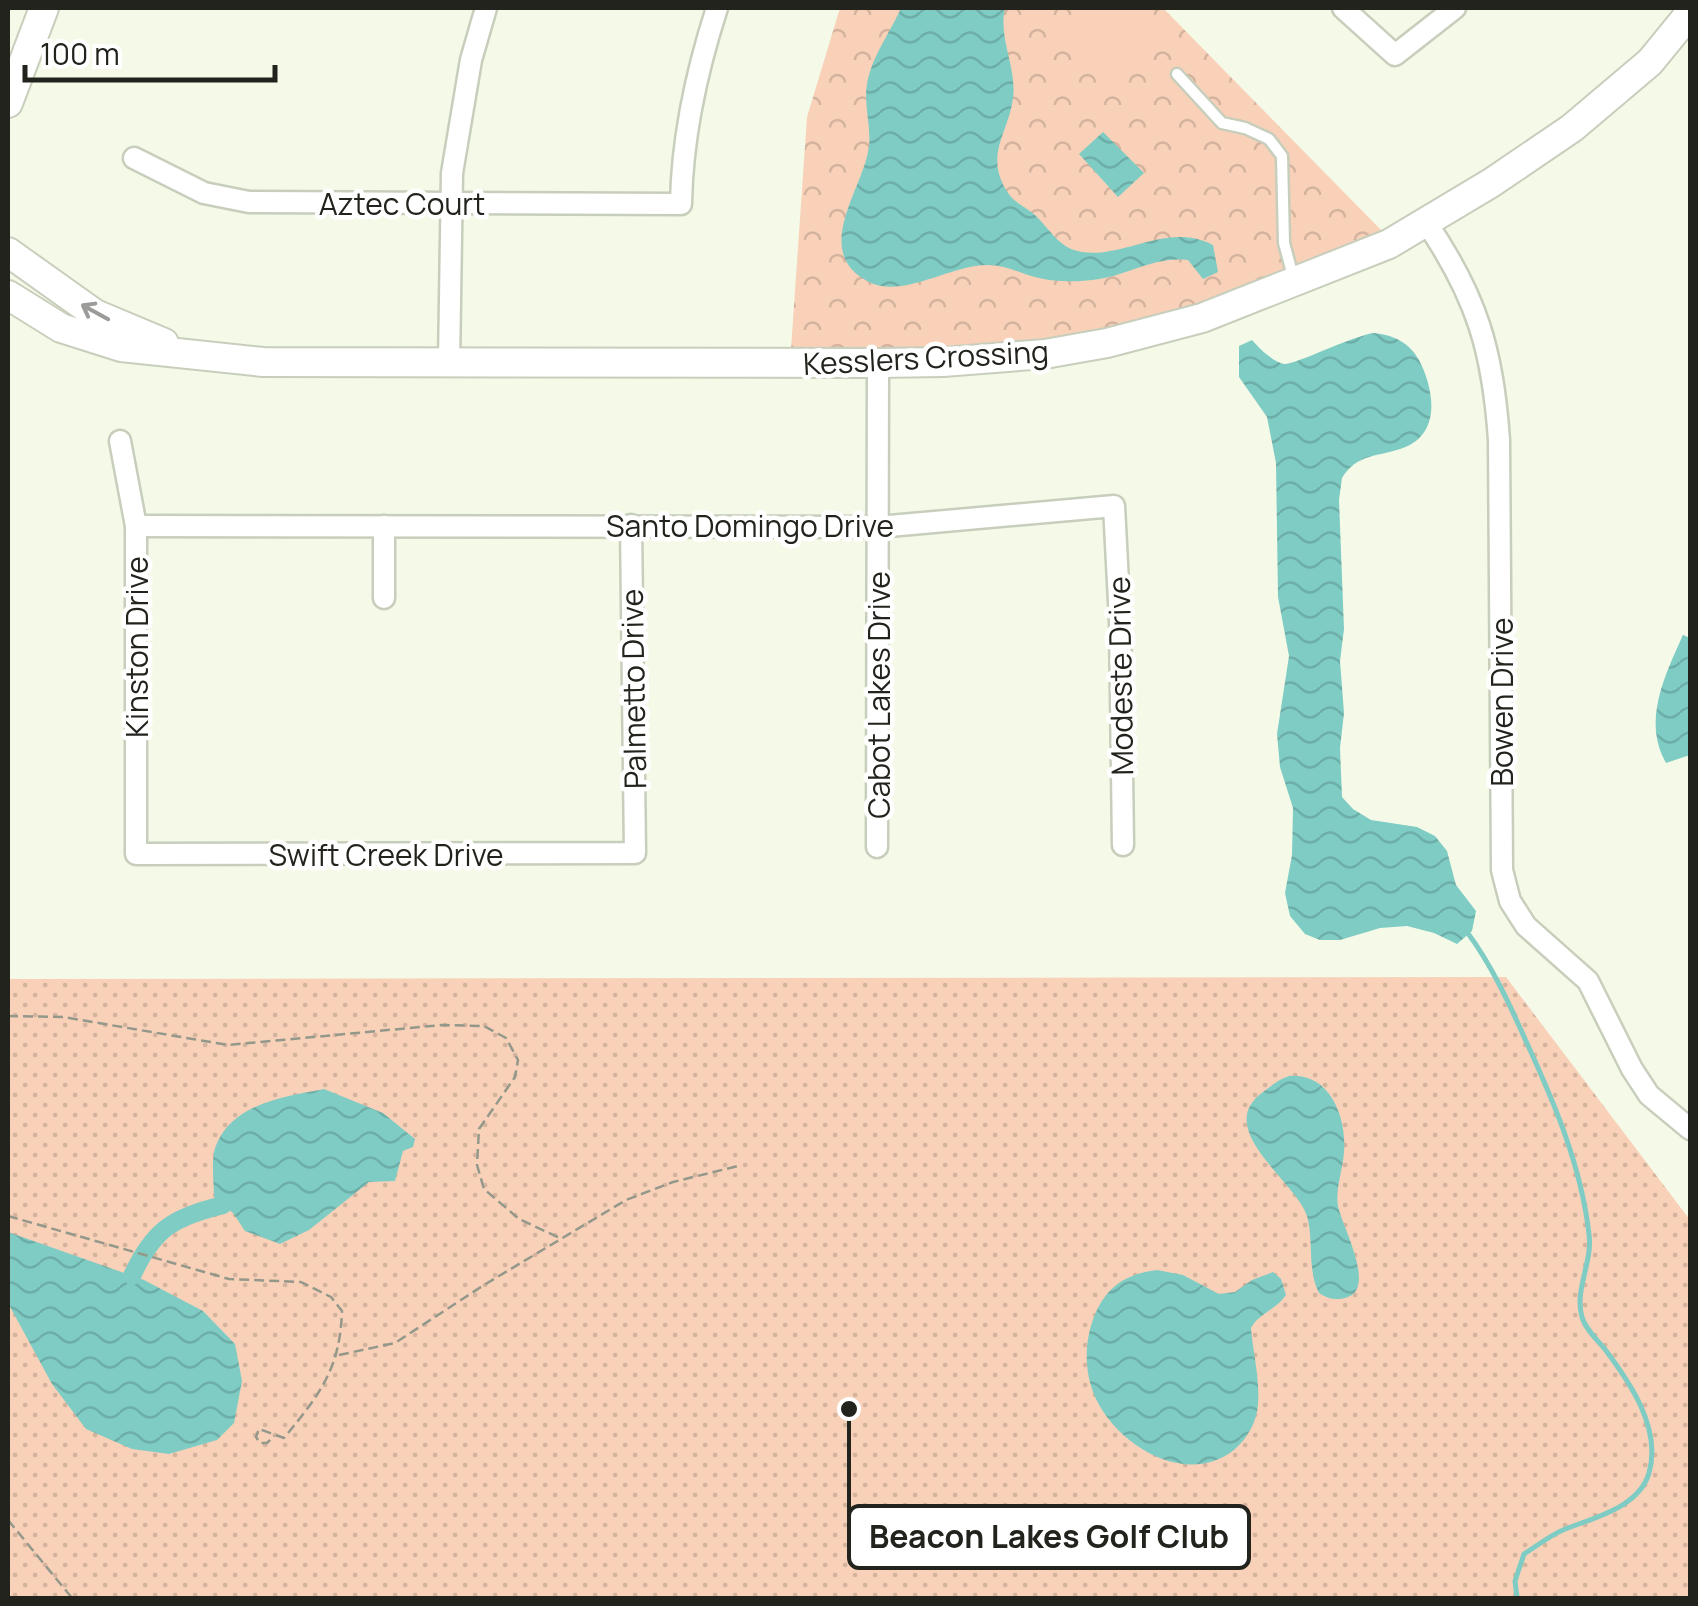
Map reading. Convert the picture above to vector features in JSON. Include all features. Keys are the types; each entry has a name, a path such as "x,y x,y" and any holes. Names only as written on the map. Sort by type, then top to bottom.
{"street":[{"path":"8,103 44,8"},
{"path":"449,363 452,173 471,60 486,8"},
{"name":"Aztec Court","path":"134,158 204,193 249,202 680,204 681,167 706,42 717,8"},
{"path":"1343,8 1394,55 1455,8"},
{"name":"Kesslers Crossing","path":"8,295 61,328 121,347 263,362 878,363 1045,354 1202,318 1389,244 1491,183 1572,128 1650,62 1690,13"},
{"name":"Bowen Drive","path":"1426,222 1453,261 1480,318 1495,382 1499,440 1502,870 1510,901 1526,926 1588,982 1648,1095 1690,1129"},
{"name":"Kesslers Crossing","path":"8,252 95,314 184,352"},
{"name":"Cabot Lakes Drive","path":"877,848 878,363"},
{"name":"Kinston Drive","path":"120,442 136,526 136,854"},
{"name":"Santo Domingo Drive","path":"136,526 878,526 1114,506"},
{"name":"Modeste Drive","path":"1114,506 1123,845"},
{"name":"Palmetto Drive","path":"631,525 635,853"},
{"path":"384,526 384,598"},
{"name":"Swift Creek Drive","path":"136,854 635,853"}],"lane":[{"path":"1177,74 1222,123 1246,128 1269,139 1282,156 1284,242 1294,280"}],"path":[{"path":"8,1016 63,1017 228,1044 442,1025 484,1026 506,1038 518,1060 515,1077 479,1129 476,1165 484,1188 519,1219 562,1239"},
{"path":"337,1356 395,1343 626,1200 673,1182 738,1166"},
{"path":"8,1216 229,1279 300,1282 331,1298 342,1311 341,1348 315,1400 284,1438 274,1436"},
{"path":"8,1520 72,1598"}],"green space":[{"path":"840,8 1163,8 1383,232 1252,290 1132,324 1030,343 939,349 791,349 807,117"},
{"path":"1098,8 1125,8 1131,14 1088,55 1069,34"},
{"path":"1138,21 1157,42 1112,82 1094,62"},
{"path":"1506,977 1690,1220 1690,1598 8,1598 8,979"}],"water":[{"path":"901,8 1005,8 1004,31 1014,87 998,167 1011,197 1061,243 1088,253 1158,239 1195,238 1213,245 1218,272 1203,279 1188,260 1175,260 1104,278 1065,281 987,265 897,287 869,282 852,270 844,255 842,239 868,152 867,84 877,54"},
{"path":"1103,132 1144,173 1118,197 1079,154"},
{"path":"1374,333 1400,341 1415,354 1428,384 1431,410 1429,422 1416,441 1354,464 1342,478 1342,797 1371,820 1417,827 1435,836 1447,851 1456,885 1476,911 1472,931 1457,944 1407,926 1380,928 1340,940 1320,940 1305,934 1290,916 1285,893 1292,855 1293,808 1280,767 1277,734 1289,656 1278,597 1276,463 1267,417 1239,377 1239,346 1252,340 1284,364"},
{"path":"1683,635 1690,638 1690,755 1666,763 1659,747 1656,715 1663,682"},
{"path":"1289,1076 1315,1081 1325,1089 1339,1112 1344,1152 1338,1206 1355,1255 1359,1281 1356,1291 1348,1297 1333,1299 1319,1293 1313,1275 1307,1216 1251,1138 1247,1122 1250,1106 1263,1092"},
{"path":"324,1089 383,1113 415,1139 413,1147 403,1151 395,1181 369,1182 309,1230 280,1244 245,1231 233,1213 214,1197 214,1154 223,1133 233,1121 260,1105"},
{"path":"8,1232 144,1280 203,1311 235,1344 242,1381 234,1423 217,1440 169,1454 132,1449 86,1429 52,1384 8,1303"},
{"path":"1157,1270 1183,1275 1219,1294 1235,1292 1273,1272 1281,1279 1286,1295 1251,1328 1258,1395 1253,1424 1239,1446 1216,1460 1176,1463 1137,1446 1107,1416 1092,1389 1087,1347 1099,1307 1118,1284"}],"waterway":[{"path":"1467,932 1513,1012 1573,1159 1590,1244 1580,1297 1583,1321 1633,1390 1651,1439 1652,1456 1644,1485 1613,1510 1558,1532 1524,1554 1515,1581 1517,1598"},
{"path":"132,1276 148,1246 167,1227 223,1205"}],"place":[{"name":"Beacon Lakes Golf Club","path":"849,1409"}]}
